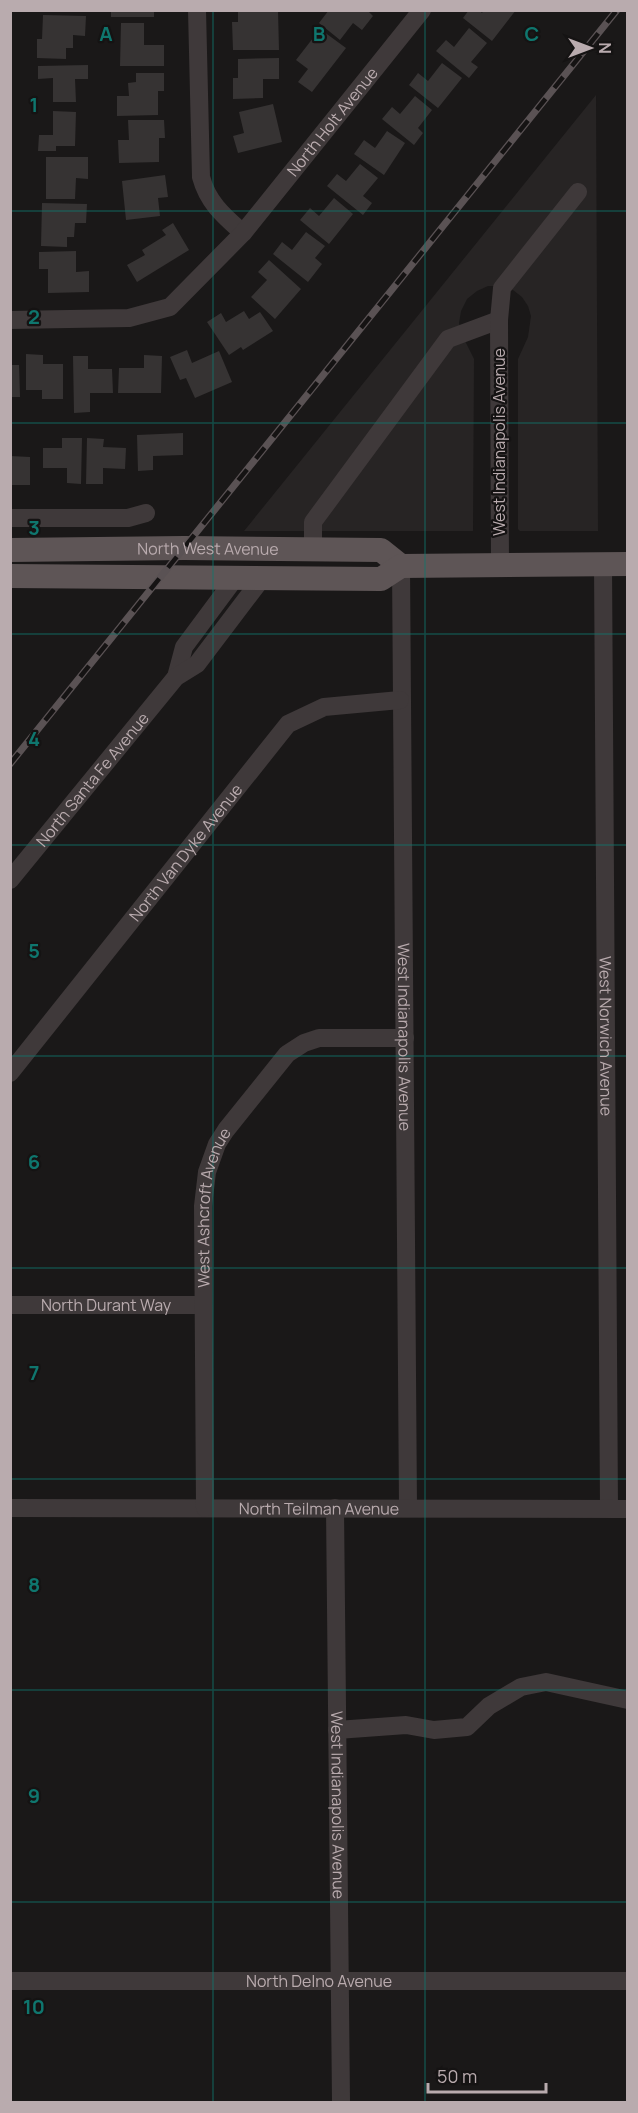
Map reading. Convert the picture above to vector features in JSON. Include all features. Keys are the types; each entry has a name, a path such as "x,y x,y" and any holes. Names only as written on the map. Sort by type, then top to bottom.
{"main road":[{"name":"North West Avenue","path":"10,550 184,548 381,550 401,566"},
{"path":"237,576 248,567 262,564 297,563 313,549"},
{"name":"North West Avenue","path":"10,576 237,576 381,579 401,566 627,564"}],"street":[{"path":"198,10 201,177 204,189 213,205 243,233"},
{"name":"North Holt Avenue","path":"10,320 129,318 170,307 243,233 422,10"},
{"name":"West Indianapolis Avenue","path":"500,565 499,320 502,288 578,192"},
{"path":"313,549 313,522 448,339 499,320"},
{"path":"10,518 128,518 146,513"},
{"name":"West Norwich Avenue","path":"603,564 618,1509"},
{"name":"West Indianapolis Avenue","path":"401,566 400,700 408,1508"},
{"name":"North Santa Fe Avenue","path":"176,677 184,646 237,576"},
{"name":"North Santa Fe Avenue","path":"10,880 176,677 197,664 263,577"},
{"name":"North Van Dyke Avenue","path":"10,1073 288,724 324,707 400,700"},
{"name":"West Ashcroft Avenue","path":"205,1508 203,1206 205,1180 211,1158 226,1130 282,1059 298,1046 311,1040 327,1037 405,1038"},
{"name":"North Durant Way","path":"10,1305 202,1305"},
{"name":"North Teilman Avenue","path":"10,1508 618,1509"},
{"name":"West Indianapolis Avenue","path":"335,1508 341,2103"},
{"path":"337,1730 406,1725 434,1730 467,1727 489,1706 521,1687 546,1682 627,1700"},
{"name":"North Delno Avenue","path":"10,1981 627,1981"}],"shaded area":[{"path":"596,95 598,531 520,531 518,529 518,359 528,337 531,316 522,297 513,290 501,286 488,286 467,299 461,311 459,323 462,335 474,359 473,531 244,531"}],"building":[{"path":"111,10 154,10 154,17 111,17"},
{"path":"278,10 279,50 233,50 232,22 238,22 238,11"},
{"path":"329,10 367,10 373,16 362,30 353,23 340,40 319,23"},
{"path":"469,10 479,10 482,13 484,10 516,10 492,41 463,18"},
{"path":"43,15 86,16 85,36 73,35 73,48 66,48 66,59 37,58 37,39 42,39"},
{"path":"121,23 144,23 144,45 164,45 164,66 120,66"},
{"path":"469,28 487,43 471,62 478,67 469,78 436,51 446,40 454,47"},
{"path":"320,29 346,48 312,92 298,82 308,69 296,60"},
{"path":"279,58 279,79 263,79 263,98 233,99 233,78 238,78 238,59"},
{"path":"442,63 462,78 438,108 409,85 418,73 428,81"},
{"path":"88,65 88,79 75,79 76,102 53,102 53,78 38,79 38,66"},
{"path":"136,73 164,73 164,91 158,91 158,115 117,116 117,96 129,96 128,83 136,82"},
{"path":"415,96 432,110 418,128 423,133 414,145 382,119 392,107 400,114"},
{"path":"273,104 282,142 238,153 233,136 244,133 239,112"},
{"path":"53,111 76,112 75,146 56,146 56,151 38,151 39,135 53,135"},
{"path":"128,120 164,120 165,138 159,138 159,162 119,163 118,140 129,140"},
{"path":"387,131 405,143 384,175 354,154 364,140 375,148"},
{"path":"46,157 88,157 88,179 76,178 75,199 46,199"},
{"path":"360,164 378,178 363,196 372,203 363,215 327,186 337,174 346,181"},
{"path":"165,175 168,197 158,198 160,216 126,220 122,181"},
{"path":"334,198 353,214 329,244 300,220 310,208 319,216"},
{"path":"42,203 87,204 86,223 75,223 74,237 67,237 67,247 41,246"},
{"path":"173,223 189,250 137,282 127,265 145,255 142,250 166,235 162,230"},
{"path":"306,232 325,246 315,258 322,264 308,282 273,254 282,242 292,250"},
{"path":"76,251 76,272 89,271 89,292 48,293 48,269 39,269 39,252"},
{"path":"269,260 301,289 275,319 251,297 267,280 258,272"},
{"path":"244,311 249,319 260,312 273,331 243,350 241,347 229,355 207,322 221,313 226,322"},
{"path":"187,350 192,363 219,351 232,382 195,398 186,378 180,380 170,357"},
{"path":"26,354 43,355 43,364 63,364 63,399 42,399 42,390 26,390"},
{"path":"144,355 162,356 161,393 118,393 119,368 144,368"},
{"path":"73,356 88,356 88,369 112,369 113,393 90,393 90,412 74,413"},
{"path":"10,365 19,365 20,397 10,397"},
{"path":"183,433 183,455 153,456 153,470 138,471 137,435"},
{"path":"62,438 82,438 81,484 67,483 67,468 43,468 43,448 62,448"},
{"path":"87,438 104,439 103,447 126,448 125,469 103,468 103,484 86,484"},
{"path":"10,456 30,457 30,485 11,485"}],"railway":[{"path":"10,764 617,10"}]}
